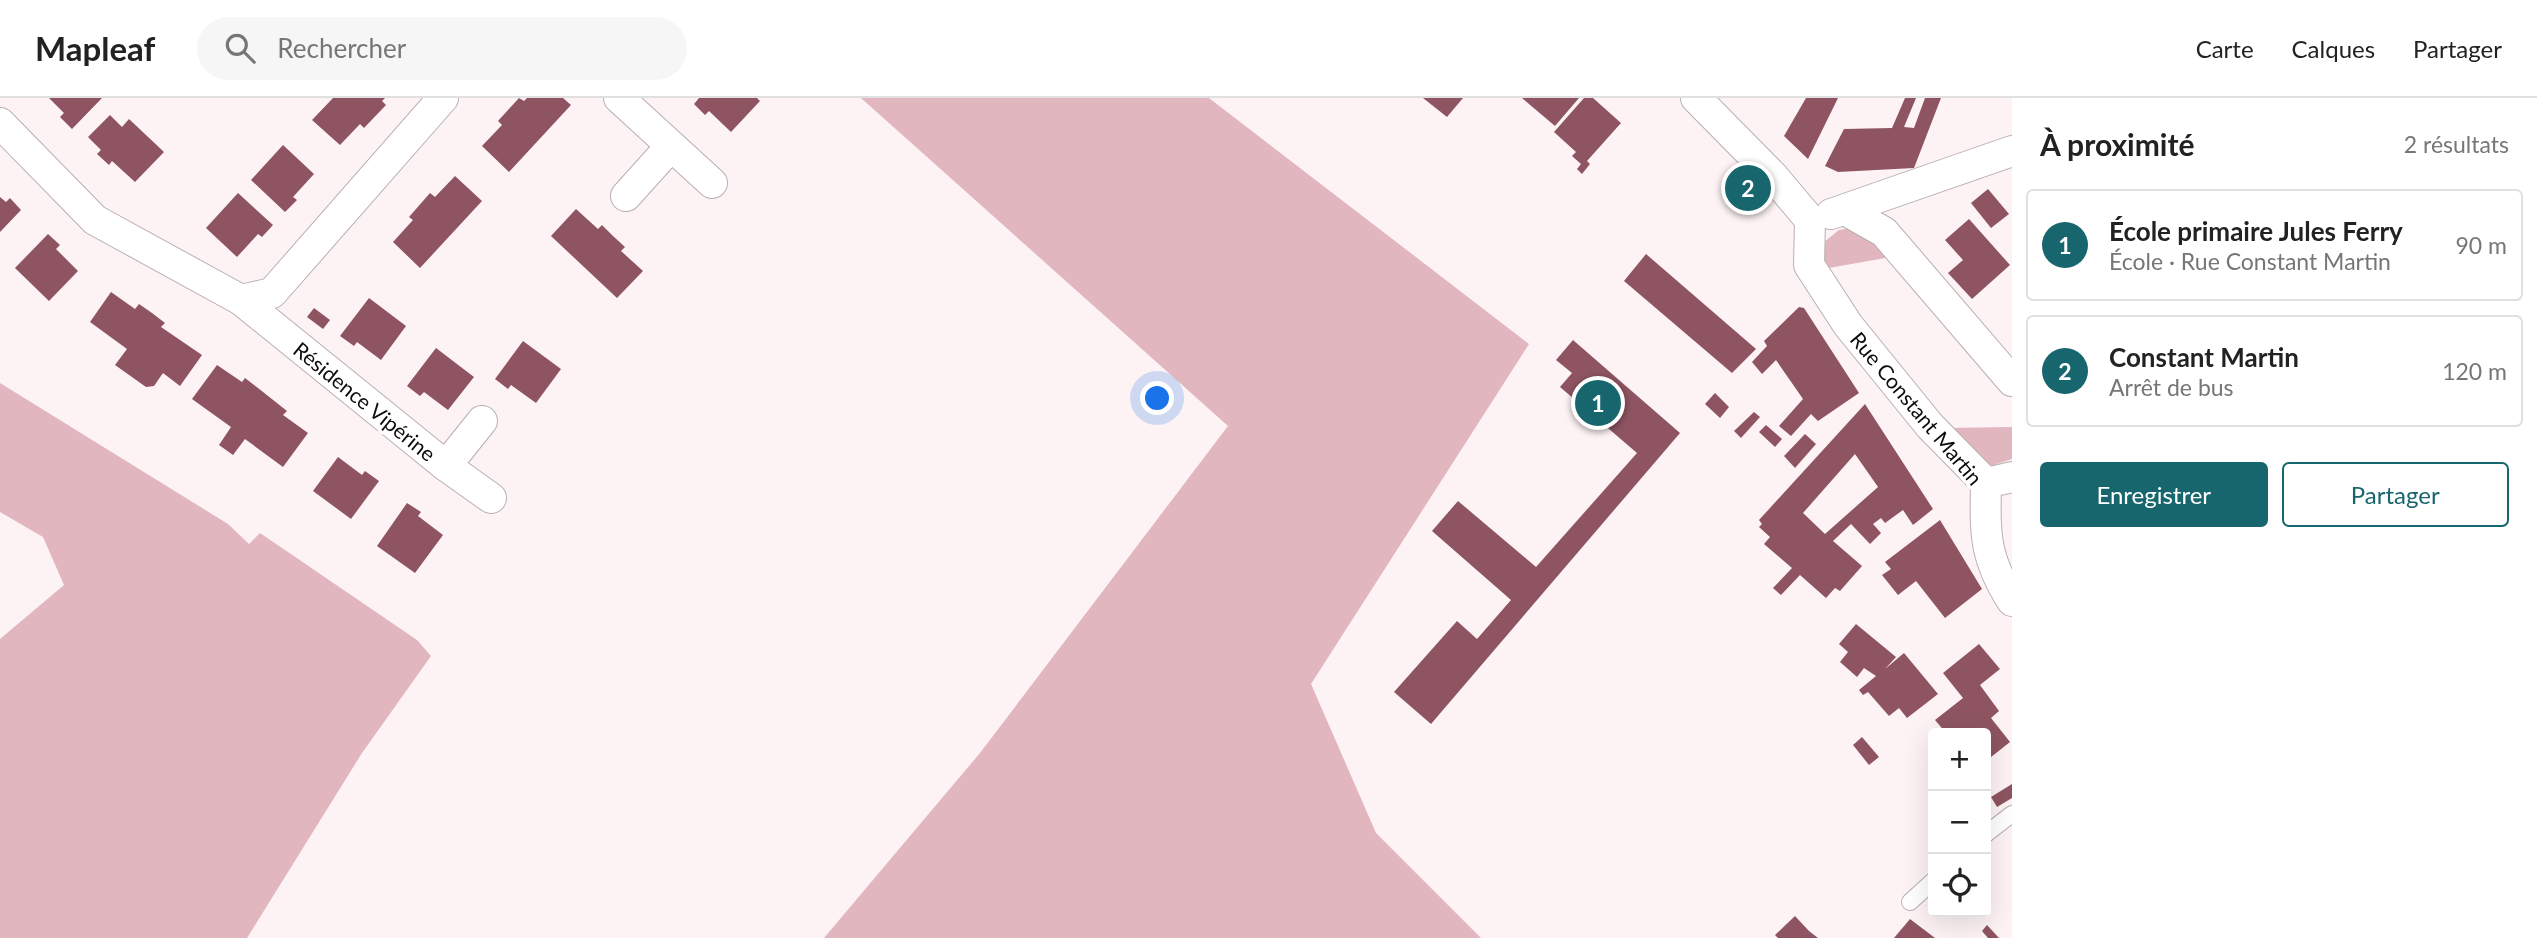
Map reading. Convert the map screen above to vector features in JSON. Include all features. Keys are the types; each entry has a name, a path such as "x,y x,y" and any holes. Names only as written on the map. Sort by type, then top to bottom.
{"street":[{"path":"241,300 272,292 443,98"},
{"path":"619,98 712,183"},
{"path":"1696,98 1723,129 1773,176 1810,220 2012,151"},
{"name":"Résidence Vipérine","path":"0,123 95,220 241,300 446,466 491,498"},
{"path":"626,196 671,146"},
{"path":"1845,210 1884,232 2012,381"},
{"name":"Rue Constant Martin","path":"1810,220 1810,265 1848,326 1930,426 1999,480 1985,540 2001,584 2012,601"},
{"path":"446,466 482,421"}],"lane":[{"path":"1991,830 2012,814"},
{"path":"1910,902 1928,886"}],"shaded area":[{"path":"861,98 1209,98 1529,344 1311,684 1376,833 1481,938 824,938 980,753 1228,426"},
{"path":"1857,227 1891,257 1823,269 1819,246 1839,230"},
{"path":"0,383 228,524 249,544 260,533 417,640 431,656 362,753 247,938 0,938 0,639 64,585 43,537 0,512"},
{"path":"2012,427 2012,459 1991,466 1976,460 1946,428"}],"building":[{"path":"49,98 102,98 72,129 60,117 64,113"},
{"path":"333,98 385,98 382,101 386,105 364,128 360,124 340,145 312,120"},
{"path":"519,98 524,101 527,98 563,98 571,105 509,172 482,146 502,125 498,121"},
{"path":"699,98 757,98 760,101 731,132 709,111 705,115 694,104"},
{"path":"1423,98 1463,98 1447,117"},
{"path":"1522,98 1579,98 1555,126"},
{"path":"1584,98 1593,98 1621,123 1587,161 1590,164 1582,174 1577,169 1581,164 1572,156 1576,152 1554,132"},
{"path":"1806,98 1838,98 1808,159 1784,136"},
{"path":"1905,98 1916,98 1904,127 1914,128 1925,98 1941,98 1914,168 1838,172 1825,166 1844,129 1892,128"},
{"path":"110,115 122,127 129,119 164,152 135,182 112,161 109,165 97,154 101,150 88,137"},
{"path":"283,145 314,174 293,197 297,200 285,212 251,180"},
{"path":"455,176 482,201 420,268 393,242 413,220 409,217 430,193 435,197"},
{"path":"1988,189 2009,214 1991,228 1971,203"},
{"path":"238,193 273,225 262,237 258,234 237,257 206,228"},
{"path":"0,197 6,202 10,198 21,210 0,232"},
{"path":"576,209 598,229 602,225 625,247 621,251 643,271 617,298 551,236"},
{"path":"1969,219 2010,265 1972,299 1948,273 1963,260 1945,240"},
{"path":"48,234 60,245 56,249 78,271 49,301 15,268"},
{"path":"1646,254 1756,349 1732,373 1624,281"},
{"path":"111,292 135,309 139,304 165,323 161,327 202,355 180,386 163,373 154,386 146,387 115,365 127,349 90,322"},
{"path":"369,298 406,326 381,360 357,342 354,346 340,336"},
{"path":"1799,307 1804,308 1859,393 1818,421 1811,414 1791,436 1779,426 1803,399 1776,360 1762,374 1752,362 1767,346 1764,341"},
{"path":"314,308 330,320 323,329 307,317"},
{"path":"1573,340 1680,433 1431,724 1394,692 1457,621 1477,639 1511,600 1432,531 1458,501 1536,567 1637,453 1560,387 1572,373 1556,360"},
{"path":"523,341 561,369 536,403 511,385 508,389 495,379"},
{"path":"436,348 474,377 448,410 424,392 420,396 407,386"},
{"path":"217,365 242,382 245,378 287,411 283,415 308,433 283,467 245,439 233,455 219,445 231,427 192,399"},
{"path":"1715,393 1729,407 1720,418 1705,404"},
{"path":"1865,404 1933,509 1913,525 1903,510 1885,523 1881,518 1873,524 1881,533 1870,544 1851,524 1833,541 1862,566 1840,591 1835,588 1826,598 1800,575 1781,595 1773,588 1792,568 1764,544 1770,537 1759,527 1762,524 1759,520","holes":["1855,454 1878,487 1825,534 1803,513"]},
{"path":"1754,412 1760,417 1741,438 1734,431"},
{"path":"1766,425 1782,439 1775,447 1759,432"},
{"path":"1805,434 1816,444 1795,468 1784,456"},
{"path":"338,457 362,475 365,471 379,481 351,519 313,491"},
{"path":"407,503 421,512 418,516 443,535 415,573 377,546"},
{"path":"1940,520 1982,589 1945,618 1916,581 1898,595 1882,575 1891,569 1885,562"},
{"path":"1856,624 1896,657 1885,669 1904,653 1938,694 1907,718 1899,708 1889,716 1868,692 1863,695 1859,690 1876,676 1864,668 1857,677 1840,662 1848,652 1839,644"},
{"path":"1979,644 2000,669 1980,685 1999,711 1991,718 2010,742 1991,757 1991,728 1942,728 1935,720 1963,698 1943,673"},
{"path":"1862,737 1879,757 1869,765 1853,745"},
{"path":"2012,784 2012,798 1997,807 1991,797"},
{"path":"1795,916 1818,938 1778,938 1775,935"},
{"path":"1910,919 1935,938 1894,938"},
{"path":"1987,925 1999,938 1988,938 1982,931"}],"place":[{"name":"Constant Martin","path":"1748,188"},
{"name":"École primaire Jules Ferry","path":"1598,403"}]}
